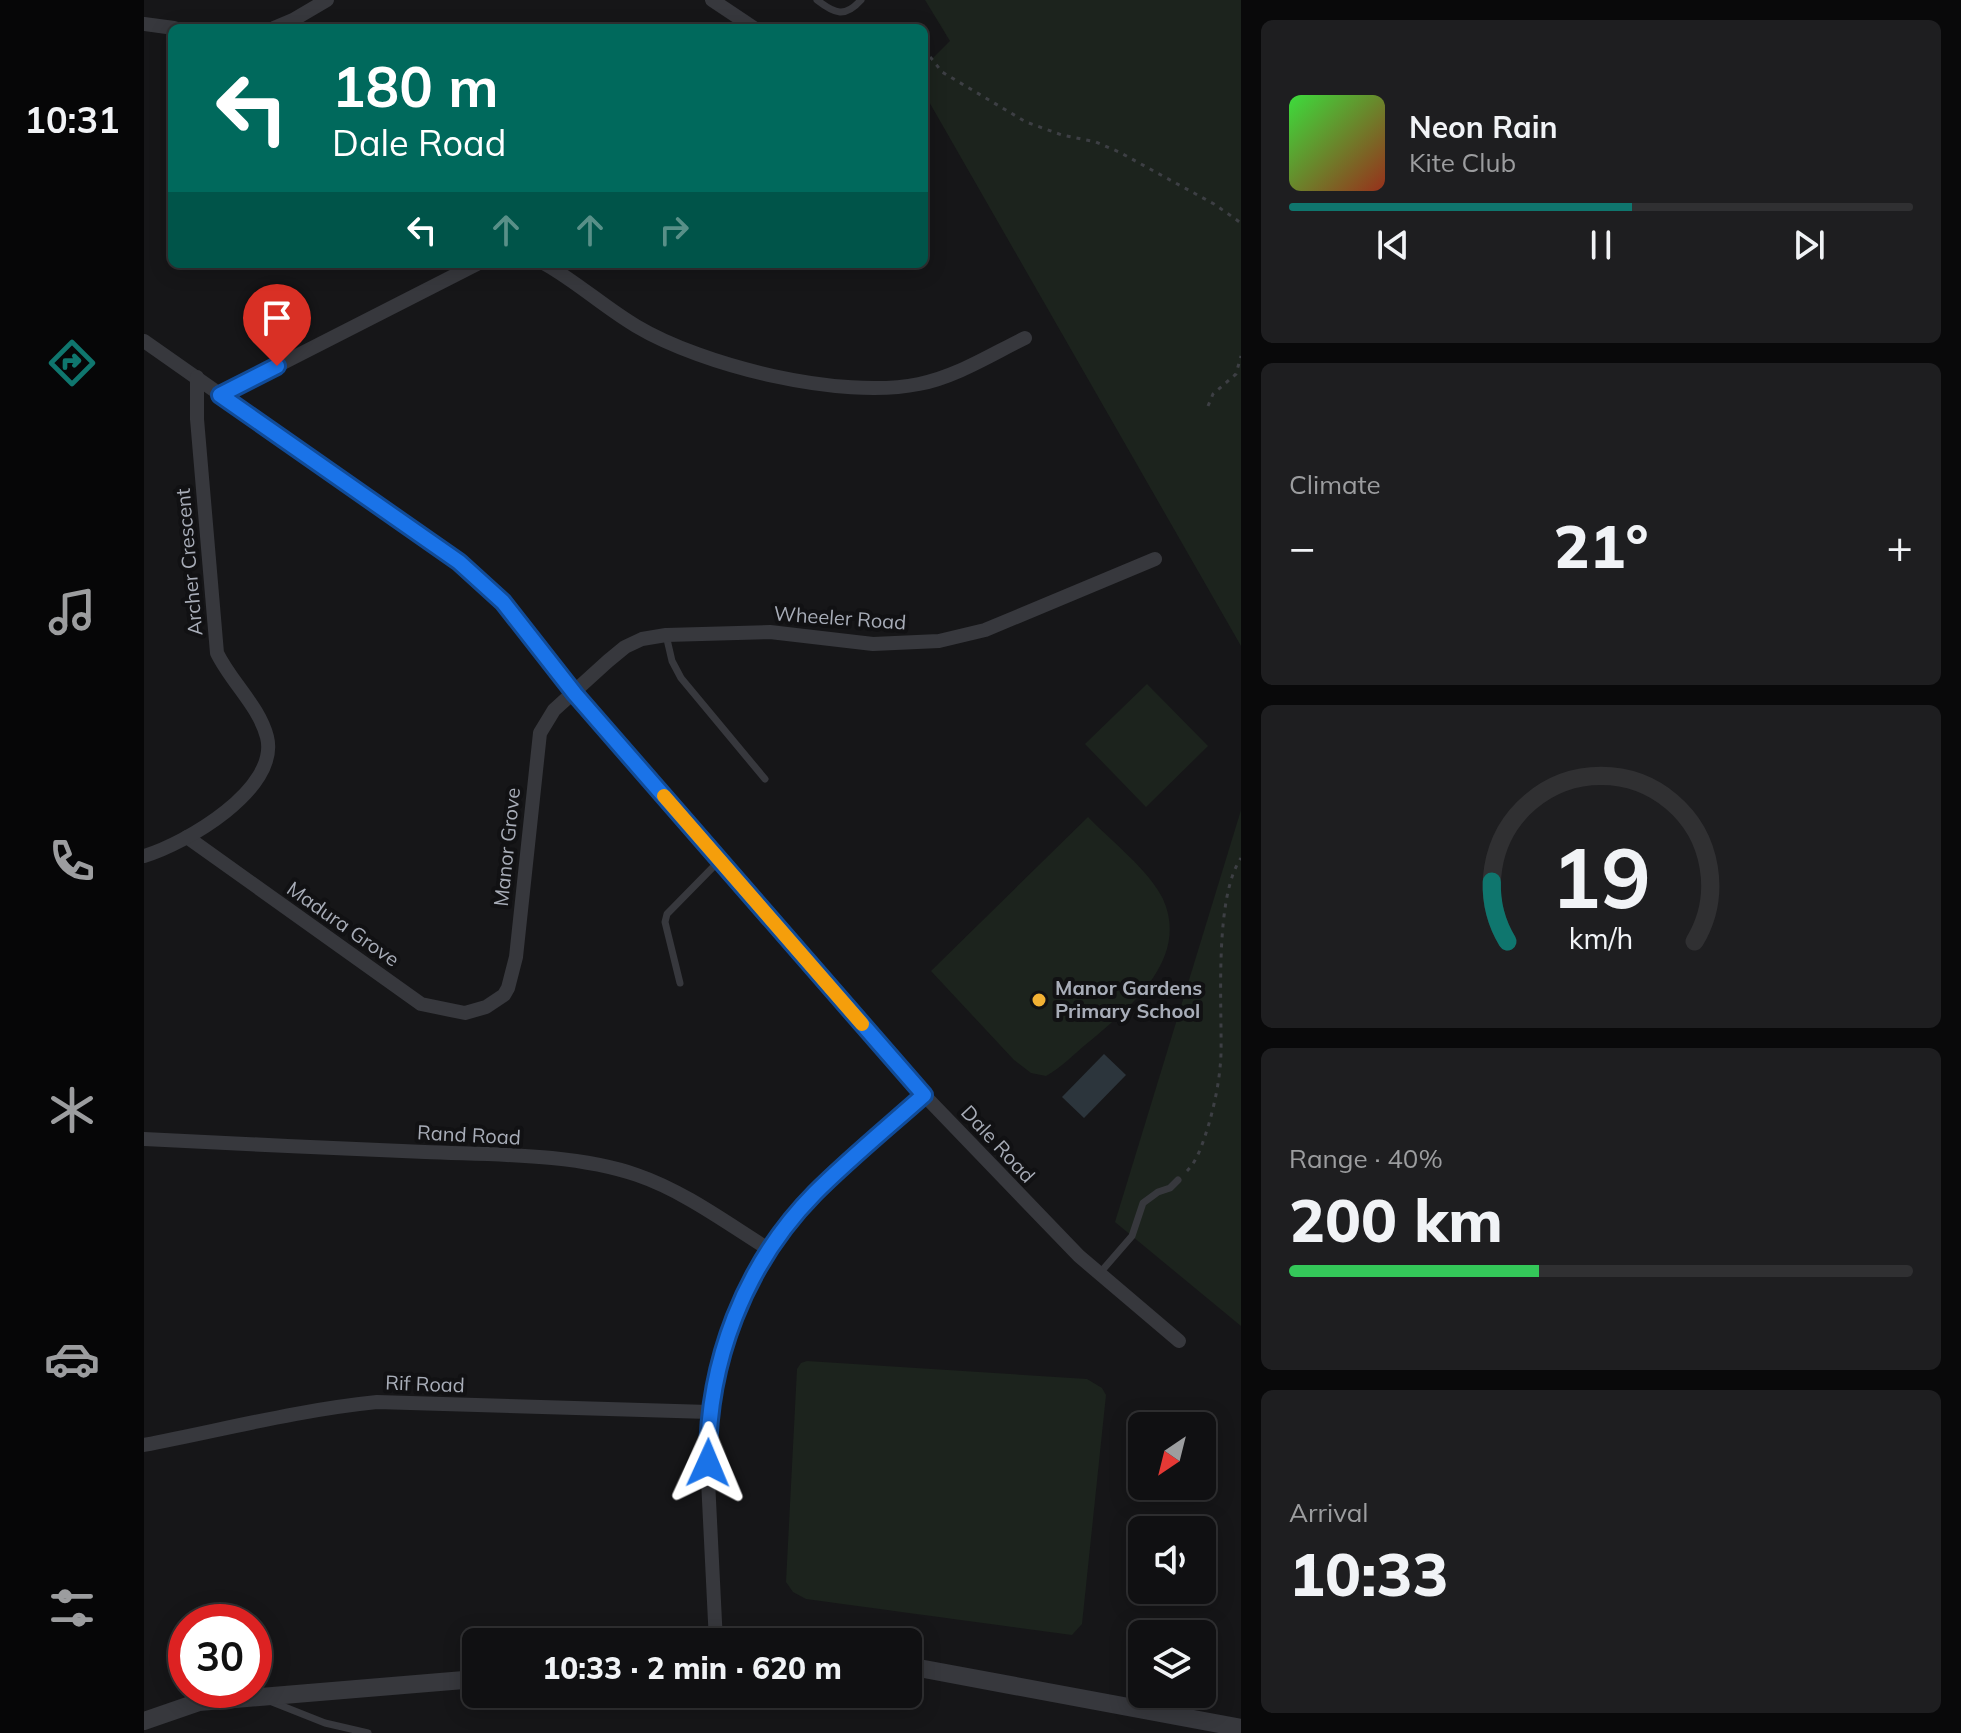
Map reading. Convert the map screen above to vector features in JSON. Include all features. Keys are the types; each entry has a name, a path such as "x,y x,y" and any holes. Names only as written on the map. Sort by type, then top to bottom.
{"street":[{"path":"284,24 327,0"},
{"path":"712,0 748,24"},
{"path":"144,24 168,27"},
{"path":"220,395 469,268"},
{"path":"551,268 635,326 662,340 689,352 774,376 804,381 882,388 919,384 943,377 1025,338"},
{"name":"Dale Road","path":"144,341 459,562 503,602 575,694 924,1095 1036,1214 1099,1274 1179,1341"},
{"name":"Archer Crescent","path":"144,856 187,837 254,787 268,756 268,738 259,718 217,653 197,419 197,377"},
{"name":"Wheeler Road","path":"575,694 625,647 642,639 666,635 770,632 873,644 939,641 985,630 1155,559"},
{"name":"Manor Grove","path":"486,1007 504,995 516,957 540,733 554,710 575,694"},
{"name":"Madura Grove","path":"187,837 421,1004 465,1013 486,1007"},
{"path":"715,1628 708,1480 709,1412 722,1351 740,1300 770,1250 815,1193 924,1095"},
{"name":"Rand Road","path":"144,1139 495,1155 603,1166 638,1175 659,1185 707,1210 770,1250"},
{"name":"Rif Road","path":"144,1445 288,1413 377,1402 709,1412"},
{"path":"922,1669 1241,1728"},
{"path":"272,1695 462,1680"},
{"path":"144,1721 182,1708"}],"lane":[{"path":"817,0 835,13 843,14 850,12 861,0"},
{"path":"666,635 672,661 681,678 765,779"},
{"path":"680,983 665,922 667,914 720,860"},
{"path":"1099,1274 1132,1236 1143,1203 1178,1180"},
{"path":"272,1703 325,1723 368,1733"}],"path":[{"path":"928,54 942,72 1026,122 1062,135 1096,142 1119,152 1214,204 1241,223"},
{"path":"1208,406 1213,394 1236,374 1241,356"},
{"path":"1178,1180 1192,1166 1203,1142 1219,1081 1219,1005 1225,919 1229,886 1241,858"}],"shaded area":[{"path":"925,0 1241,0 1241,646 928,100 928,63 950,41"},
{"path":"1147,684 1208,746 1146,807 1085,744"},
{"path":"1241,810 1241,1326 1115,1222"},
{"path":"1088,817 1157,888 1169,921 1169,942 1152,980 1138,997 1106,1028 1046,1076 1031,1073 1014,1060 931,971"},
{"path":"1104,1054 1126,1075 1084,1118 1062,1097"},
{"path":"807,1361 1087,1379 1102,1388 1106,1395 1082,1624 1072,1635 806,1599 793,1592 786,1582 797,1369"}],"slow traffic":[{"path":"664,796 862,1024"}],"place":[{"name":"Manor Gardens Primary School","path":"1039,1000"}],"route":[{"path":"277,366 220,395 459,562 503,602 575,694 924,1095 815,1193 790,1221 740,1300 722,1351 709,1412 708,1463"}]}
